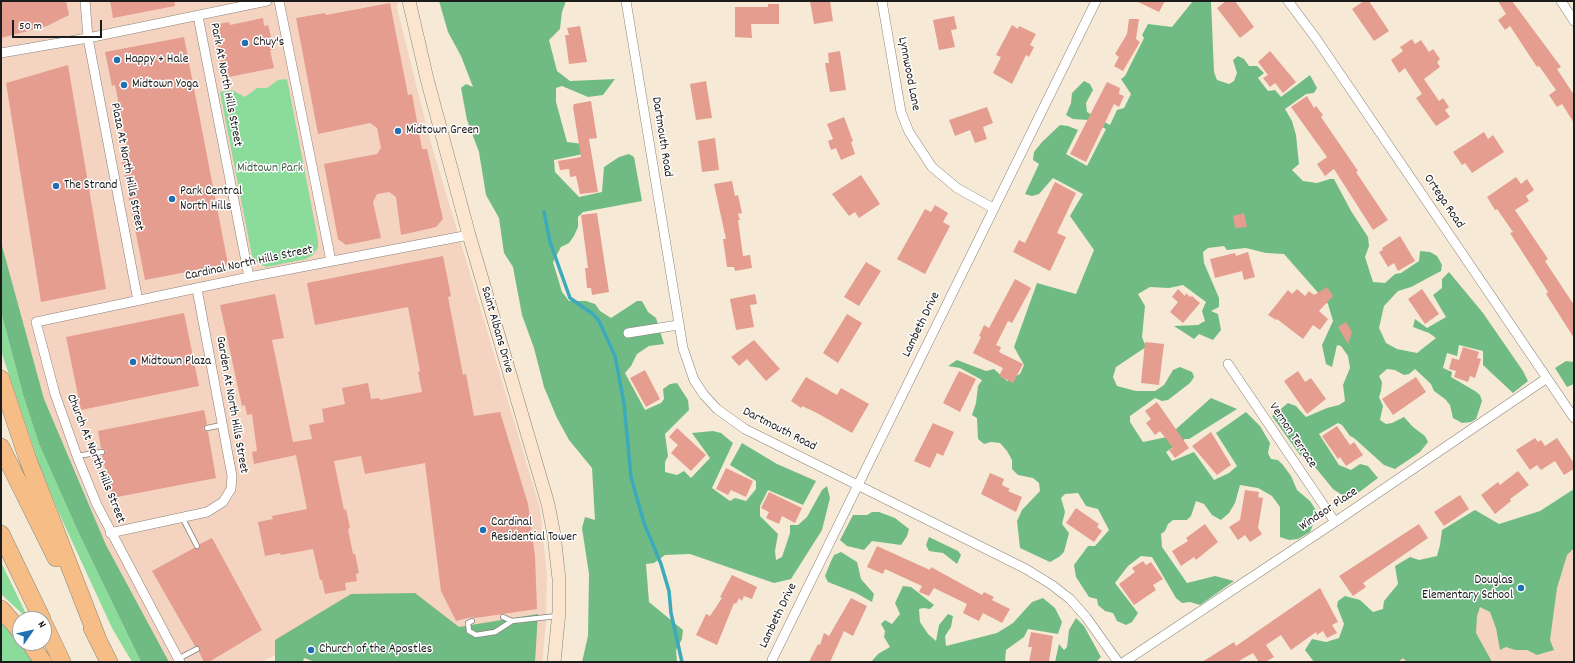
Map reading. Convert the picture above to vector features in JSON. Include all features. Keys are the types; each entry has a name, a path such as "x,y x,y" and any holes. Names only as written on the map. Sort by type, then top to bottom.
{"highway":[{"path":"1,379 27,456 97,637"},
{"path":"1,447 109,662"},
{"path":"1,534 38,611"},
{"path":"1,609 12,622"},
{"path":"52,641 62,662"},
{"path":"35,651 43,662"}],"street":[{"path":"85,1 88,38"},
{"path":"1,53 88,38 198,16 236,4 267,1"},
{"path":"279,1 331,261"},
{"name":"Saint Albans Drive","path":"409,1 427,79 469,235 548,504 554,535 559,579 558,616 554,662"},
{"name":"Dartmouth Road","path":"626,1 678,325 687,365 694,380 704,395 717,409 745,429 859,484 1026,569 1052,585 1070,599 1086,617 1118,662"},
{"name":"Lynnwood Lane","path":"882,1 901,112 909,132 932,167 957,188 993,208"},
{"name":"Lambeth Drive","path":"772,660 1096,1"},
{"name":"Ortega Road","path":"1288,1 1315,37 1574,418"},
{"path":"1561,1 1574,21"},
{"name":"Park At North Hills Street","path":"198,16 249,277"},
{"name":"Plaza At North Hills Street","path":"88,38 138,301"},
{"name":"Cardinal North Hills Street","path":"36,322 249,277 469,235"},
{"name":"Garden At North Hills Street","path":"110,533 216,508 231,489 232,476 197,289"},
{"name":"Church At North Hills Street","path":"36,322 55,394 77,456 110,533 179,660"},
{"path":"628,333 678,325"},
{"name":"Vernon Terrace","path":"1228,364 1335,522"},
{"name":"Windsor Place","path":"1124,662 1335,522 1546,378"}],"lane":[{"path":"207,428 222,425"},
{"path":"77,456 102,452"},
{"path":"182,517 197,546"},
{"path":"503,616 512,621"},
{"path":"472,621 468,623 469,631 476,635 495,632 512,621 558,616"},
{"path":"179,660 197,649"}],"shaded area":[{"path":"1,1 399,1 397,8 429,136 540,508 547,575 546,623 542,662 364,662 310,638 261,662 169,662 106,545 44,399 1,242"},
{"name":"Douglas Elementary School","path":"1574,514 1574,662 1362,662"}],"green space":[{"path":"439,1 566,1 562,12 560,29 549,40 557,71 570,81 615,79 603,95 588,97 562,86 556,88 556,102 567,142 583,144 588,153 554,160 555,172 579,197 602,192 604,167 619,157 629,154 634,157 642,201 583,212 578,217 578,227 574,236 569,243 561,247 553,262 562,292 569,301 586,301 595,304 600,311 611,318 637,301 642,301 648,312 656,318 664,344 649,346 637,354 631,366 625,373 645,410 661,403 664,399 663,389 670,384 677,383 688,400 689,410 665,434 668,456 665,462 665,472 677,475 684,471 691,478 710,458 692,433 713,431 721,433 733,443 712,488 730,501 735,498 746,501 756,489 756,481 730,465 742,443 777,464 816,481 803,505 768,490 760,506 760,516 778,534 775,551 776,560 782,557 790,533 790,525 798,525 807,517 822,490 827,486 830,498 822,530 791,579 774,583 690,554 665,555 654,563 646,564 649,602 683,630 682,639 676,650 677,662 582,662 588,636 589,574 582,528 585,517 595,520 592,468 569,440 557,418 544,387 534,348 522,315 513,267 504,253 499,218 486,195 479,152 467,120 461,88 466,84 473,87 461,56 448,32"},
{"path":"1193,1 1211,1 1214,72 1217,80 1229,84 1234,81 1237,73 1233,60 1238,56 1244,59 1249,66 1257,66 1264,73 1258,78 1268,91 1275,90 1281,97 1310,75 1317,88 1314,93 1306,94 1285,109 1292,121 1296,135 1299,164 1292,170 1303,181 1317,183 1334,179 1351,211 1368,237 1369,246 1365,257 1373,282 1385,283 1395,274 1401,273 1419,261 1420,251 1430,252 1437,256 1442,265 1441,271 1411,287 1398,291 1384,306 1379,328 1386,343 1397,349 1417,353 1436,338 1429,333 1413,327 1415,319 1427,328 1446,317 1433,295 1442,288 1442,279 1449,272 1483,313 1523,371 1528,381 1513,393 1483,365 1483,351 1459,345 1457,356 1447,353 1443,368 1452,372 1451,377 1480,395 1482,401 1476,419 1471,422 1462,423 1453,418 1450,405 1445,399 1434,391 1431,384 1415,369 1409,374 1404,375 1395,370 1387,369 1379,376 1382,382 1379,397 1383,406 1380,420 1386,424 1392,423 1404,417 1413,427 1425,436 1428,442 1420,452 1395,469 1384,465 1350,436 1342,425 1338,423 1319,434 1339,465 1351,470 1360,464 1368,466 1378,478 1350,499 1345,497 1333,489 1310,461 1300,455 1272,416 1288,403 1296,406 1306,417 1327,408 1339,405 1345,401 1343,385 1350,368 1348,356 1341,346 1337,345 1332,367 1326,364 1322,345 1333,321 1328,304 1284,254 1266,253 1246,248 1227,250 1224,246 1208,248 1203,252 1204,263 1219,298 1219,307 1211,311 1218,314 1221,330 1213,340 1199,334 1194,339 1174,326 1198,325 1205,321 1202,311 1206,302 1183,285 1169,288 1150,287 1138,294 1145,306 1142,337 1146,347 1116,367 1113,377 1117,386 1136,391 1155,391 1164,385 1173,370 1180,367 1192,372 1194,377 1190,383 1168,400 1162,401 1155,398 1130,416 1130,422 1143,442 1167,437 1211,398 1237,409 1189,439 1185,439 1166,452 1172,461 1194,452 1214,480 1229,473 1237,466 1216,433 1246,412 1260,426 1270,443 1268,453 1271,459 1278,460 1283,465 1291,476 1297,490 1310,501 1318,513 1310,532 1298,539 1289,540 1280,537 1280,507 1272,496 1258,488 1240,485 1235,503 1229,513 1221,520 1212,515 1204,504 1196,501 1191,516 1187,520 1173,520 1168,524 1165,531 1161,534 1162,547 1187,583 1215,576 1234,581 1200,605 1190,602 1182,603 1176,598 1152,557 1141,556 1128,566 1115,583 1138,613 1132,622 1126,625 1117,621 1113,613 1105,611 1098,605 1097,599 1089,597 1076,577 1074,565 1088,546 1095,546 1109,530 1098,509 1086,506 1078,493 1065,494 1061,498 1065,512 1062,524 1069,533 1064,552 1059,557 1050,562 1020,548 1017,521 1022,510 1040,491 1039,483 1033,478 1018,475 1012,469 1012,460 1000,443 991,442 984,444 978,439 977,418 972,415 976,403 978,386 982,380 960,368 948,366 957,360 986,371 994,369 1007,381 1020,374 1024,365 1014,347 1037,283 1076,294 1094,250 1070,216 1083,194 1053,178 1039,194 1032,196 1025,194 1039,164 1033,160 1034,152 1060,125 1068,126 1078,130 1066,154 1087,166 1106,129 1088,120 1073,119 1066,115 1071,103 1072,93 1084,81 1090,84 1093,90 1086,103 1087,112 1110,125 1117,110 1124,108 1131,94 1121,79 1125,76 1144,38 1142,35 1148,24 1172,27"},
{"name":"Midtown Park","path":"287,79 318,240 318,248 313,255 306,259 266,267 258,263 252,256 220,92 232,90 245,97 257,88 267,88 278,80"},
{"path":"1,242 44,399 106,545 169,662 141,662 80,536 39,444 24,398 1,312"},
{"path":"1,312 24,398 39,444 80,536 141,662 132,662 112,628 58,511 38,461 1,350"},
{"path":"1566,361 1574,362 1574,384 1567,387 1555,368"},
{"path":"1574,489 1574,548 1567,555 1557,588 1550,640 1554,650 1537,655 1527,650 1515,650 1506,647 1500,650 1496,628 1490,612 1480,607 1477,616 1476,633 1492,662 1407,662 1403,658 1398,662 1314,662 1305,650 1312,639 1326,642 1339,638 1344,624 1337,606 1338,601 1345,596 1360,600 1373,612 1383,609 1384,601 1398,584 1395,566 1410,557 1419,560 1437,556 1442,530 1475,510 1499,524 1540,511"},
{"path":"872,512 879,512 895,518 909,529 907,536 901,545 872,541 864,550 847,546 840,540 853,515 867,515"},
{"path":"929,537 958,551 961,555 957,564 943,553 929,551 926,545"},
{"path":"841,552 857,562 861,579 874,594 872,602 856,593 828,582 825,576 831,561 834,555"},
{"path":"1,562 25,611 19,611 1,594"},
{"path":"903,586 911,587 934,605 930,609 919,609 920,622 928,634 936,641 939,625 948,614 953,616 951,627 945,636 946,646 997,633 1013,623 1032,602 1043,598 1055,608 1062,622 1058,634 1028,629 1024,637 1006,650 1005,662 871,662 878,654 890,647 884,637 885,631 881,624 885,620 892,624 900,614 895,603"},
{"path":"415,593 459,627 538,614 535,662 315,662 304,658 303,662 275,662 275,640 351,594"},
{"path":"1076,618 1084,626 1101,657 1096,662 1055,662 1059,644 1064,650 1067,647 1069,630"},
{"path":"1,622 12,634 12,651 27,651 34,662 1,662"}],"building":[{"path":"1,1 66,1 69,15 47,26 1,38"},
{"path":"110,1 174,1 175,6 113,18"},
{"path":"810,1 830,1 833,21 814,24"},
{"path":"1136,1 1165,1 1159,12"},
{"path":"1226,1 1235,1 1254,27 1240,38 1217,8"},
{"path":"1364,1 1369,1 1389,31 1374,41 1352,9"},
{"path":"1498,1 1512,1 1561,67 1557,69 1574,95 1574,123 1562,104 1557,107 1549,95 1556,90 1539,66 1537,67 1510,26 1505,30 1498,20 1506,14"},
{"name":"Midtown Green","path":"390,3 408,95 412,94 422,149 427,149 443,219 436,227 401,235 396,197 389,192 377,194 373,202 381,238 346,245 338,239 324,164 377,154 381,148 377,128 370,123 318,134 296,18 325,13 326,15"},
{"path":"768,4 779,4 779,24 751,24 752,38 735,37 735,7 768,7"},
{"path":"954,16 957,29 951,30 955,47 939,50 933,20"},
{"name":"Chuy's","path":"263,18 264,26 268,25 271,36 274,50 270,50 274,68 224,78 214,31 218,24 229,22 230,25"},
{"path":"1129,19 1139,19 1136,39 1140,42 1123,71 1114,66 1119,57 1115,54 1127,34"},
{"path":"1012,25 1018,29 1019,26 1036,34 1030,45 1034,47 1029,57 1026,55 1012,84 993,73 1001,57 996,55"},
{"path":"580,26 587,62 569,64 565,35 569,35 567,28"},
{"name":"Park Central North Hills","path":"184,37 228,264 145,280 120,152 128,151 115,85 112,86 105,52"},
{"path":"1412,39 1415,44 1421,40 1429,52 1433,49 1440,59 1437,62 1440,67 1424,79 1439,101 1443,98 1449,107 1445,110 1450,117 1436,126 1416,98 1422,94 1405,68 1399,73 1391,60 1403,51 1400,47"},
{"path":"840,51 846,90 830,92 825,63 829,63 828,53"},
{"path":"1270,51 1296,82 1283,93 1275,83 1270,87 1263,78 1268,75 1258,62"},
{"name":"The Strand","path":"68,65 106,289 41,302 6,83"},
{"path":"706,81 712,118 696,120 690,84"},
{"path":"1107,82 1120,88 1119,94 1124,96 1119,107 1114,104 1086,162 1070,154"},
{"path":"1307,96 1314,108 1316,106 1323,115 1321,117 1358,171 1356,172 1388,220 1373,230 1334,169 1325,176 1317,164 1327,157 1291,107"},
{"path":"591,101 597,138 589,139 598,192 580,194 576,176 570,177 569,169 560,170 558,161 581,157 573,107 574,104"},
{"path":"987,107 993,123 983,127 987,139 975,143 970,130 955,136 949,120"},
{"path":"844,117 853,141 851,142 855,154 841,160 836,148 831,150 828,141 833,139 827,124"},
{"path":"1484,132 1488,139 1493,135 1504,152 1472,173 1465,163 1462,165 1453,152"},
{"path":"715,138 719,170 702,172 698,141"},
{"path":"861,175 880,204 859,218 855,212 849,216 832,194"},
{"path":"1516,177 1521,184 1527,179 1534,190 1526,196 1529,201 1515,210 1548,259 1545,261 1574,305 1574,338 1546,294 1548,292 1510,233 1513,232 1497,209 1495,210 1487,197"},
{"path":"732,181 735,196 738,195 742,213 738,214 740,220 738,220 743,256 750,255 752,268 735,271 734,267 727,267 723,239 726,239 714,184"},
{"path":"1055,182 1076,193 1057,233 1066,237 1050,271 1013,252 1019,240 1025,243"},
{"path":"935,205 948,213 943,222 950,226 925,274 897,259 925,209 931,212"},
{"path":"597,213 609,292 592,295 591,288 587,288 585,268 588,268 581,215"},
{"path":"1244,213 1247,227 1235,228 1233,216"},
{"path":"1400,236 1415,261 1398,271 1394,263 1388,267 1379,252 1383,250 1382,248"},
{"path":"1248,252 1255,277 1244,280 1242,271 1215,278 1210,259 1235,253 1236,256"},
{"path":"443,256 451,296 448,297 463,375 466,374 474,416 500,412 528,504 535,556 537,609 475,618 472,617 456,621 441,591 425,463 365,474 361,456 334,461 344,510 346,509 350,528 348,529 353,554 355,554 359,573 356,574 357,581 345,583 346,590 325,594 322,580 320,580 313,549 281,555 280,553 265,556 258,522 273,519 272,516 307,509 296,455 254,464 252,452 257,451 252,414 247,415 245,405 242,406 220,305 275,294 284,338 272,340 293,442 312,439 309,425 324,422 322,409 345,404 342,388 368,383 371,399 379,398 380,400 422,392 418,372 420,371 408,307 315,325 307,283"},
{"path":"866,262 881,271 859,306 844,297"},
{"path":"1015,279 1031,288 1012,323 1008,321 996,345 1001,347 999,352 1023,364 1013,383 999,376 1003,368 973,353 981,337 979,336 984,325 989,328"},
{"path":"1327,287 1333,296 1319,311 1328,319 1320,330 1313,325 1303,339 1277,319 1276,320 1268,315 1288,290 1292,294 1297,289 1305,296 1309,291 1314,295"},
{"path":"1178,289 1185,296 1186,293 1200,303 1183,323 1170,312 1178,302 1172,297"},
{"path":"1422,289 1439,314 1425,324 1408,299"},
{"path":"755,294 757,304 750,305 754,327 736,330 730,299"},
{"name":"Midtown Plaza","path":"184,313 199,386 81,410 66,337"},
{"path":"847,314 862,323 838,363 823,353"},
{"path":"1346,322 1352,332 1348,344 1338,327"},
{"path":"754,340 780,369 766,381 747,359 739,366 731,357"},
{"path":"1145,342 1164,344 1159,385 1141,383"},
{"path":"1463,347 1479,352 1477,358 1481,359 1475,378 1470,376 1468,382 1454,377 1456,371 1449,369 1452,358 1459,360"},
{"path":"645,370 660,399 646,407 630,378"},
{"path":"959,371 976,379 960,412 943,403"},
{"path":"1298,371 1305,382 1311,378 1326,399 1307,414 1284,381"},
{"path":"806,377 837,395 841,388 869,404 852,433 817,413 802,406 801,408 791,401"},
{"path":"1416,377 1426,392 1393,415 1382,399"},
{"path":"1157,402 1189,448 1175,458 1169,450 1173,448 1160,431 1155,435 1146,423 1151,419 1145,411"},
{"path":"204,410 207,424 203,428 208,432 216,478 112,498 102,456 106,451 101,448 98,431"},
{"path":"933,423 954,432 943,456 937,453 930,468 914,461"},
{"path":"1337,426 1350,445 1354,442 1363,455 1346,466 1340,457 1338,459 1322,436"},
{"path":"677,428 706,455 691,471 671,453 678,445 669,437"},
{"path":"1211,432 1231,465 1217,475 1192,446"},
{"path":"1535,438 1538,442 1541,440 1545,446 1557,438 1574,463 1574,469 1564,475 1555,461 1541,470 1537,465 1530,470 1516,450"},
{"path":"726,468 753,481 746,497 731,490 728,495 716,489"},
{"path":"1518,471 1529,485 1510,499 1511,501 1495,514 1481,495 1498,482 1500,485"},
{"path":"990,473 1004,479 1002,485 1010,489 1008,491 1022,497 1016,512 981,494"},
{"path":"1245,490 1259,492 1258,497 1263,498 1258,528 1262,534 1250,542 1245,535 1238,540 1229,527 1240,520"},
{"path":"769,492 802,508 795,523 782,516 779,524 766,518 769,512 761,508"},
{"path":"1460,495 1469,509 1444,526 1434,512"},
{"path":"1076,508 1099,524 1097,527 1102,531 1094,542 1066,523"},
{"path":"1205,524 1218,542 1196,560 1194,557 1181,566 1172,551 1188,541 1186,538"},
{"path":"1419,524 1428,538 1363,583 1366,587 1353,596 1339,576"},
{"path":"212,538 262,630 209,662 204,662 199,652 200,647 195,646 152,571 194,548 199,549 200,544"},
{"path":"877,546 930,570 931,567 982,595 984,592 994,597 992,600 1010,609 1002,623 983,613 979,621 963,613 967,604 934,588 929,596 919,592 922,586 885,569 883,574 867,567"},
{"path":"1143,561 1146,565 1151,562 1163,579 1153,585 1156,590 1134,605 1119,584 1135,572 1132,568"},
{"path":"732,575 757,587 752,599 744,596 742,601 739,598 736,604 734,603 717,645 696,635 706,614 710,616 722,598 720,597"},
{"path":"1320,588 1338,622 1332,625 1337,633 1327,638 1323,631 1317,635 1316,632 1291,650 1281,635 1266,645 1274,657 1265,662 1259,662 1253,653 1237,662 1202,662 1234,642 1236,646"},
{"path":"851,598 867,606 853,636 844,631 830,662 809,662 818,644 820,645 824,633 829,636"},
{"path":"1031,632 1053,636 1049,662 1029,662 1032,647 1028,647"}],"waterway":[{"path":"544,212 550,242 570,298 593,314 599,321 615,356 624,403 631,477 644,523 661,564 669,591 671,613 682,662"}],"place":[{"name":"Chuy's","path":"245,43"},
{"name":"Happy + Hale","path":"117,60"},
{"name":"Midtown Yoga","path":"124,85"},
{"name":"Midtown Green","path":"398,131"},
{"name":"The Strand","path":"56,186"},
{"name":"Park Central North Hills","path":"172,199"},
{"name":"Midtown Plaza","path":"133,362"},
{"name":"Cardinal Residential Tower","path":"483,530"},
{"name":"Douglas Elementary School","path":"1521,588"},
{"name":"Church of the Apostles","path":"311,650"}]}
